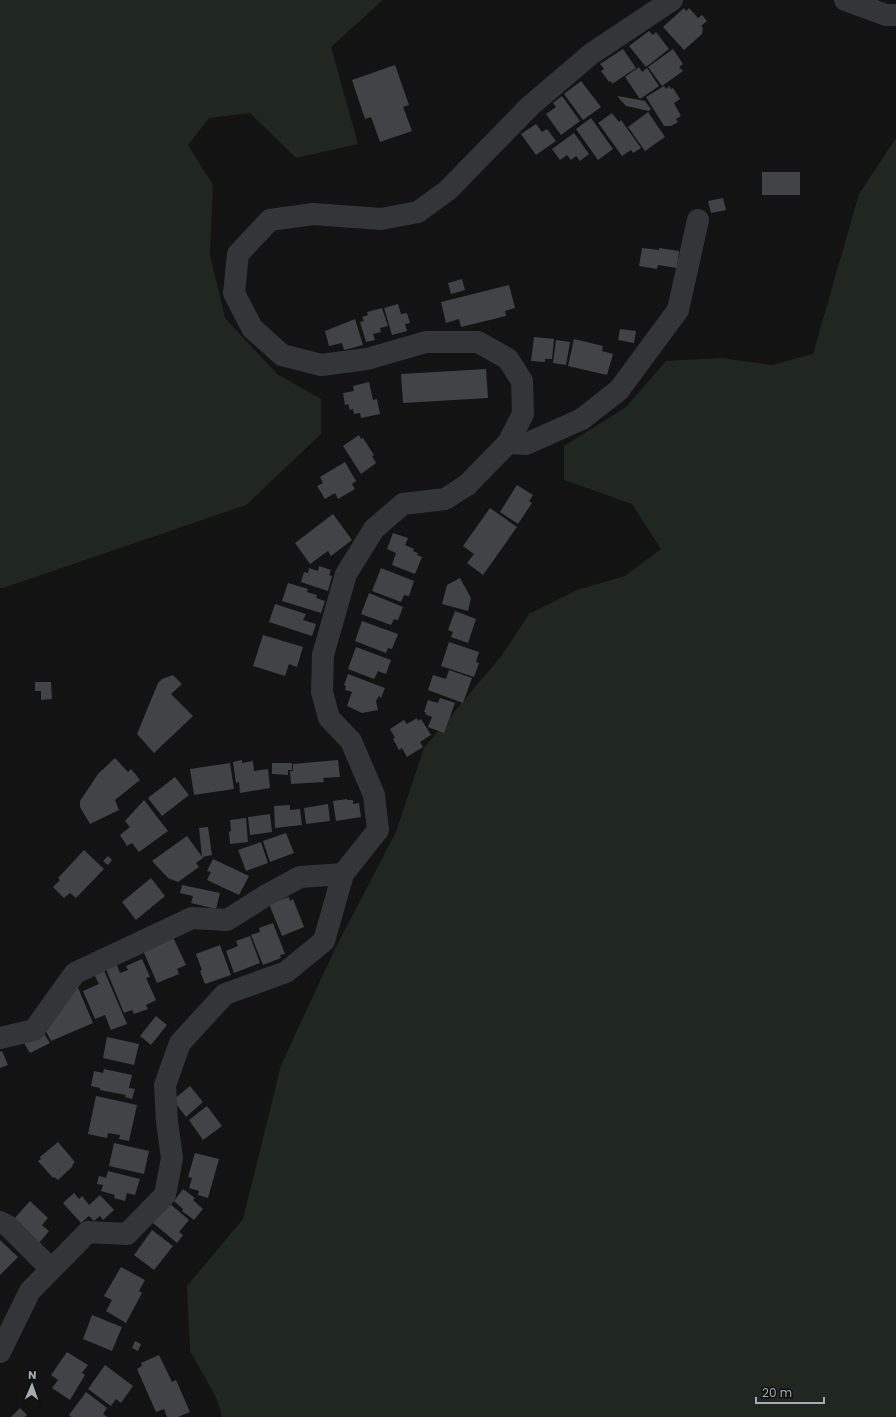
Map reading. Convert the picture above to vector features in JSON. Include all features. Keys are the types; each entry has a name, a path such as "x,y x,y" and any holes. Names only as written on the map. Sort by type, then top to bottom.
{"street":[{"path":"0,1352 30,1291 88,1232 127,1234 165,1195 172,1158 167,1122 165,1085 180,1043 225,994 286,972 324,941 343,874 378,830 374,795 350,741 329,718 322,692 323,655 346,574 374,529 403,504 445,499 468,485 508,443 523,414 522,381 508,359 478,342 426,342 367,359 322,365 282,355 252,328 234,292 238,254 270,220 313,214 381,219 418,212 448,190 530,106 590,54 672,0"},
{"path":"845,0 886,15 896,15"},
{"path":"508,443 526,444 582,419 619,390 678,310 698,220"},
{"path":"0,1038 34,1030 75,973 192,918 228,920 300,877 343,874"},
{"path":"0,1222 8,1226 51,1269"}],"shaded area":[{"path":"0,0 383,0 331,47 358,144 296,158 250,113 209,118 188,145 213,185 210,255 225,318 277,374 321,399 321,434 246,505 3,588 0,588"},
{"path":"896,138 896,1417 222,1417 216,1397 190,1351 187,1286 243,1219 281,1065 336,947 396,832 424,748 502,655 529,614 577,590 625,576 661,549 632,504 564,480 564,446 626,407 666,361 722,358 772,365 813,354 859,194"}],"building":[{"path":"684,8 686,11 689,8 698,18 702,15 707,21 701,26 703,28 702,34 684,50 663,27"},
{"path":"649,31 653,35 656,32 669,49 646,67 629,46"},
{"path":"623,49 636,68 612,84 601,71 604,69 600,64"},
{"path":"673,49 683,64 679,67 683,71 662,86 648,67"},
{"path":"395,65 409,105 403,107 412,131 380,142 371,117 365,119 352,80"},
{"path":"639,67 642,72 647,68 659,86 640,99 625,77"},
{"path":"581,81 601,107 583,120 564,94"},
{"path":"664,86 666,89 669,86 671,89 673,88 680,99 674,103 681,116 676,119 678,122 671,126 664,126 646,97"},
{"path":"562,96 580,121 561,135 546,114 556,107 553,103"},
{"path":"618,96 645,101 651,109 649,111 626,106"},
{"path":"648,112 665,137 645,151 628,127"},
{"path":"612,113 619,122 621,120 641,148 633,153 631,150 622,156 598,123"},
{"path":"591,118 613,149 598,160 576,129"},
{"path":"536,124 542,132 547,129 556,141 536,155 521,134"},
{"path":"574,133 589,154 580,161 576,156 571,160 567,155 560,160 552,149"},
{"path":"762,172 800,172 800,195 762,195"},
{"path":"723,198 726,210 711,213 708,201"},
{"path":"642,248 659,250 659,248 679,251 677,268 658,265 657,269 639,266"},
{"path":"462,279 465,290 451,294 448,283"},
{"path":"509,285 515,308 505,311 506,316 461,327 459,319 446,323 441,302"},
{"path":"398,304 401,314 407,313 410,323 405,324 407,331 392,335 384,308"},
{"path":"382,308 388,326 380,328 381,332 373,334 375,340 366,342 360,322 364,321 362,317 368,315 367,312"},
{"path":"355,319 363,345 344,350 342,343 329,346 325,331"},
{"path":"620,329 636,331 634,343 618,340"},
{"path":"534,337 554,339 552,359 545,359 545,362 531,361"},
{"path":"574,339 603,346 602,351 613,354 607,375 568,366"},
{"path":"556,340 570,342 566,365 553,363"},
{"path":"486,369 488,398 403,403 401,374"},
{"path":"369,382 373,400 377,399 380,414 361,418 360,413 354,414 353,409 350,410 348,404 345,405 343,393 354,391 353,386"},
{"path":"359,435 361,439 363,438 374,455 372,456 376,463 361,474 343,446"},
{"path":"345,462 356,481 352,484 355,489 338,499 335,493 325,499 317,486 323,483 320,477"},
{"path":"517,485 533,495 529,501 532,503 518,524 500,512"},
{"path":"490,508 517,527 483,575 467,563 474,554 463,546"},
{"path":"333,514 352,540 331,556 328,551 310,564 295,543"},
{"path":"393,533 408,538 405,545 414,549 413,551 418,553 417,555 422,557 415,574 392,565 396,553 387,549"},
{"path":"319,566 331,570 329,575 332,576 328,591 301,582 304,572 308,573 309,568 318,571"},
{"path":"381,568 414,581 409,596 404,595 401,602 372,591"},
{"path":"460,578 471,598 468,611 442,604 447,585"},
{"path":"288,583 308,589 307,592 317,595 316,598 325,601 321,613 282,601"},
{"path":"369,593 403,607 398,620 394,619 391,625 361,614"},
{"path":"275,604 306,614 303,620 316,624 312,636 269,622"},
{"path":"455,611 476,619 468,643 451,637 453,632 448,630"},
{"path":"362,621 398,634 392,649 388,648 386,653 355,641"},
{"path":"263,635 303,647 297,667 289,664 285,676 253,666"},
{"path":"449,642 479,652 476,662 479,663 474,677 441,666"},
{"path":"356,647 391,660 386,674 378,671 374,679 348,669"},
{"path":"449,670 472,678 463,703 428,690 433,675 446,679"},
{"path":"348,674 385,688 381,698 379,696 376,701 378,710 362,713 347,706 352,692 345,690 346,686 344,685"},
{"path":"173,675 182,684 171,694 193,716 154,753 137,734 158,683 162,679"},
{"path":"35,682 51,682 52,699 41,700 41,691 35,691"},
{"path":"440,698 455,703 444,733 428,727 432,717 424,712 428,700 438,703"},
{"path":"417,718 418,721 421,719 431,735 420,742 423,747 407,757 402,748 399,750 390,729 404,720 407,724"},
{"path":"115,758 128,772 131,769 140,780 115,800 119,810 90,824 80,807 80,801 98,774"},
{"path":"242,760 242,763 253,761 254,771 268,769 270,788 240,793 239,782 236,783 233,762"},
{"path":"338,760 340,777 323,778 324,782 291,784 290,771 293,771 293,764"},
{"path":"230,763 234,789 194,795 190,769"},
{"path":"272,763 292,763 292,770 288,770 288,775 272,774"},
{"path":"175,777 189,795 162,816 148,798"},
{"path":"347,799 353,800 353,804 359,803 361,817 336,821 333,801"},
{"path":"144,800 168,831 139,852 132,843 127,846 120,835 130,827 125,821"},
{"path":"328,804 330,821 306,824 304,808"},
{"path":"290,805 290,810 300,809 302,825 275,828 274,806"},
{"path":"270,814 272,832 250,835 248,817"},
{"path":"246,818 248,842 230,844 230,820"},
{"path":"208,827 212,855 202,857 199,828"},
{"path":"286,833 294,853 270,862 263,841"},
{"path":"187,836 203,858 196,863 199,867 178,882 168,878 152,861"},
{"path":"261,842 268,863 246,871 238,850"},
{"path":"84,850 104,869 76,898 70,893 64,898 53,887 60,880 58,878"},
{"path":"108,856 112,860 108,865 103,861"},
{"path":"213,859 249,876 239,895 207,880 211,872 207,871"},
{"path":"151,878 165,896 136,920 122,902"},
{"path":"182,885 220,893 216,909 191,903 193,896 180,893"},
{"path":"289,897 290,901 293,899 304,927 282,936 269,904"},
{"path":"273,923 285,954 280,955 281,958 263,965 251,935 260,932 259,928"},
{"path":"172,935 186,965 177,969 179,974 157,983 142,948"},
{"path":"250,936 260,963 234,973 226,951 238,946 236,941"},
{"path":"220,945 231,975 205,984 196,954"},
{"path":"142,959 150,977 146,978 156,1000 146,1005 148,1009 134,1014 132,1010 124,1013 105,967 116,963 120,973 128,970 126,966"},
{"path":"103,968 127,1024 111,1030 105,1015 95,1019 83,991 99,984 93,972"},
{"path":"76,983 93,1023 51,1041 42,1024"},
{"path":"156,1016 167,1025 151,1045 140,1036"},
{"path":"41,1029 50,1043 30,1053 24,1043"},
{"path":"107,1037 139,1044 134,1065 103,1058"},
{"path":"2,1051 8,1065 0,1068 0,1052"},
{"path":"104,1069 132,1075 129,1088 135,1089 132,1099 125,1097 126,1095 100,1090 100,1088 91,1086 94,1071 103,1073"},
{"path":"190,1086 203,1102 186,1117 173,1100"},
{"path":"96,1096 137,1105 129,1141 119,1139 120,1135 108,1133 107,1138 88,1134"},
{"path":"207,1106 222,1126 203,1140 189,1120"},
{"path":"58,1142 75,1162 72,1165 73,1166 58,1180 54,1177 53,1178 38,1161 41,1159 40,1157"},
{"path":"114,1143 149,1151 144,1174 109,1166"},
{"path":"195,1153 219,1159 208,1198 198,1195 199,1191 189,1188 192,1178 188,1177"},
{"path":"108,1171 140,1179 135,1195 127,1193 125,1201 114,1198 115,1195 101,1191 103,1185 97,1184 99,1176 106,1178"},
{"path":"183,1189 195,1198 193,1200 203,1209 194,1220 182,1211 183,1209 174,1201"},
{"path":"74,1193 79,1199 82,1196 89,1205 100,1195 114,1210 103,1220 100,1216 94,1221 89,1216 81,1223 63,1203"},
{"path":"30,1201 48,1218 42,1225 49,1231 39,1243 13,1220"},
{"path":"169,1203 189,1220 179,1232 183,1235 177,1243 153,1223"},
{"path":"152,1230 173,1246 154,1270 134,1255"},
{"path":"0,1240 18,1257 0,1275"},
{"path":"121,1267 145,1280 139,1291 142,1293 126,1323 106,1311 112,1300 104,1296"},
{"path":"92,1315 122,1327 112,1351 83,1339"},
{"path":"135,1341 141,1344 138,1351 132,1348"},
{"path":"67,1352 88,1365 82,1373 85,1375 70,1400 52,1388 58,1380 51,1375"},
{"path":"159,1355 172,1382 176,1380 190,1412 178,1417 167,1417 164,1409 156,1412 137,1369 142,1366 141,1363"},
{"path":"105,1365 133,1386 121,1403 116,1399 111,1406 88,1389"},
{"path":"86,1392 107,1408 103,1414 107,1417 71,1417 69,1415"},
{"path":"20,1408 27,1415 25,1417 11,1417"}]}
